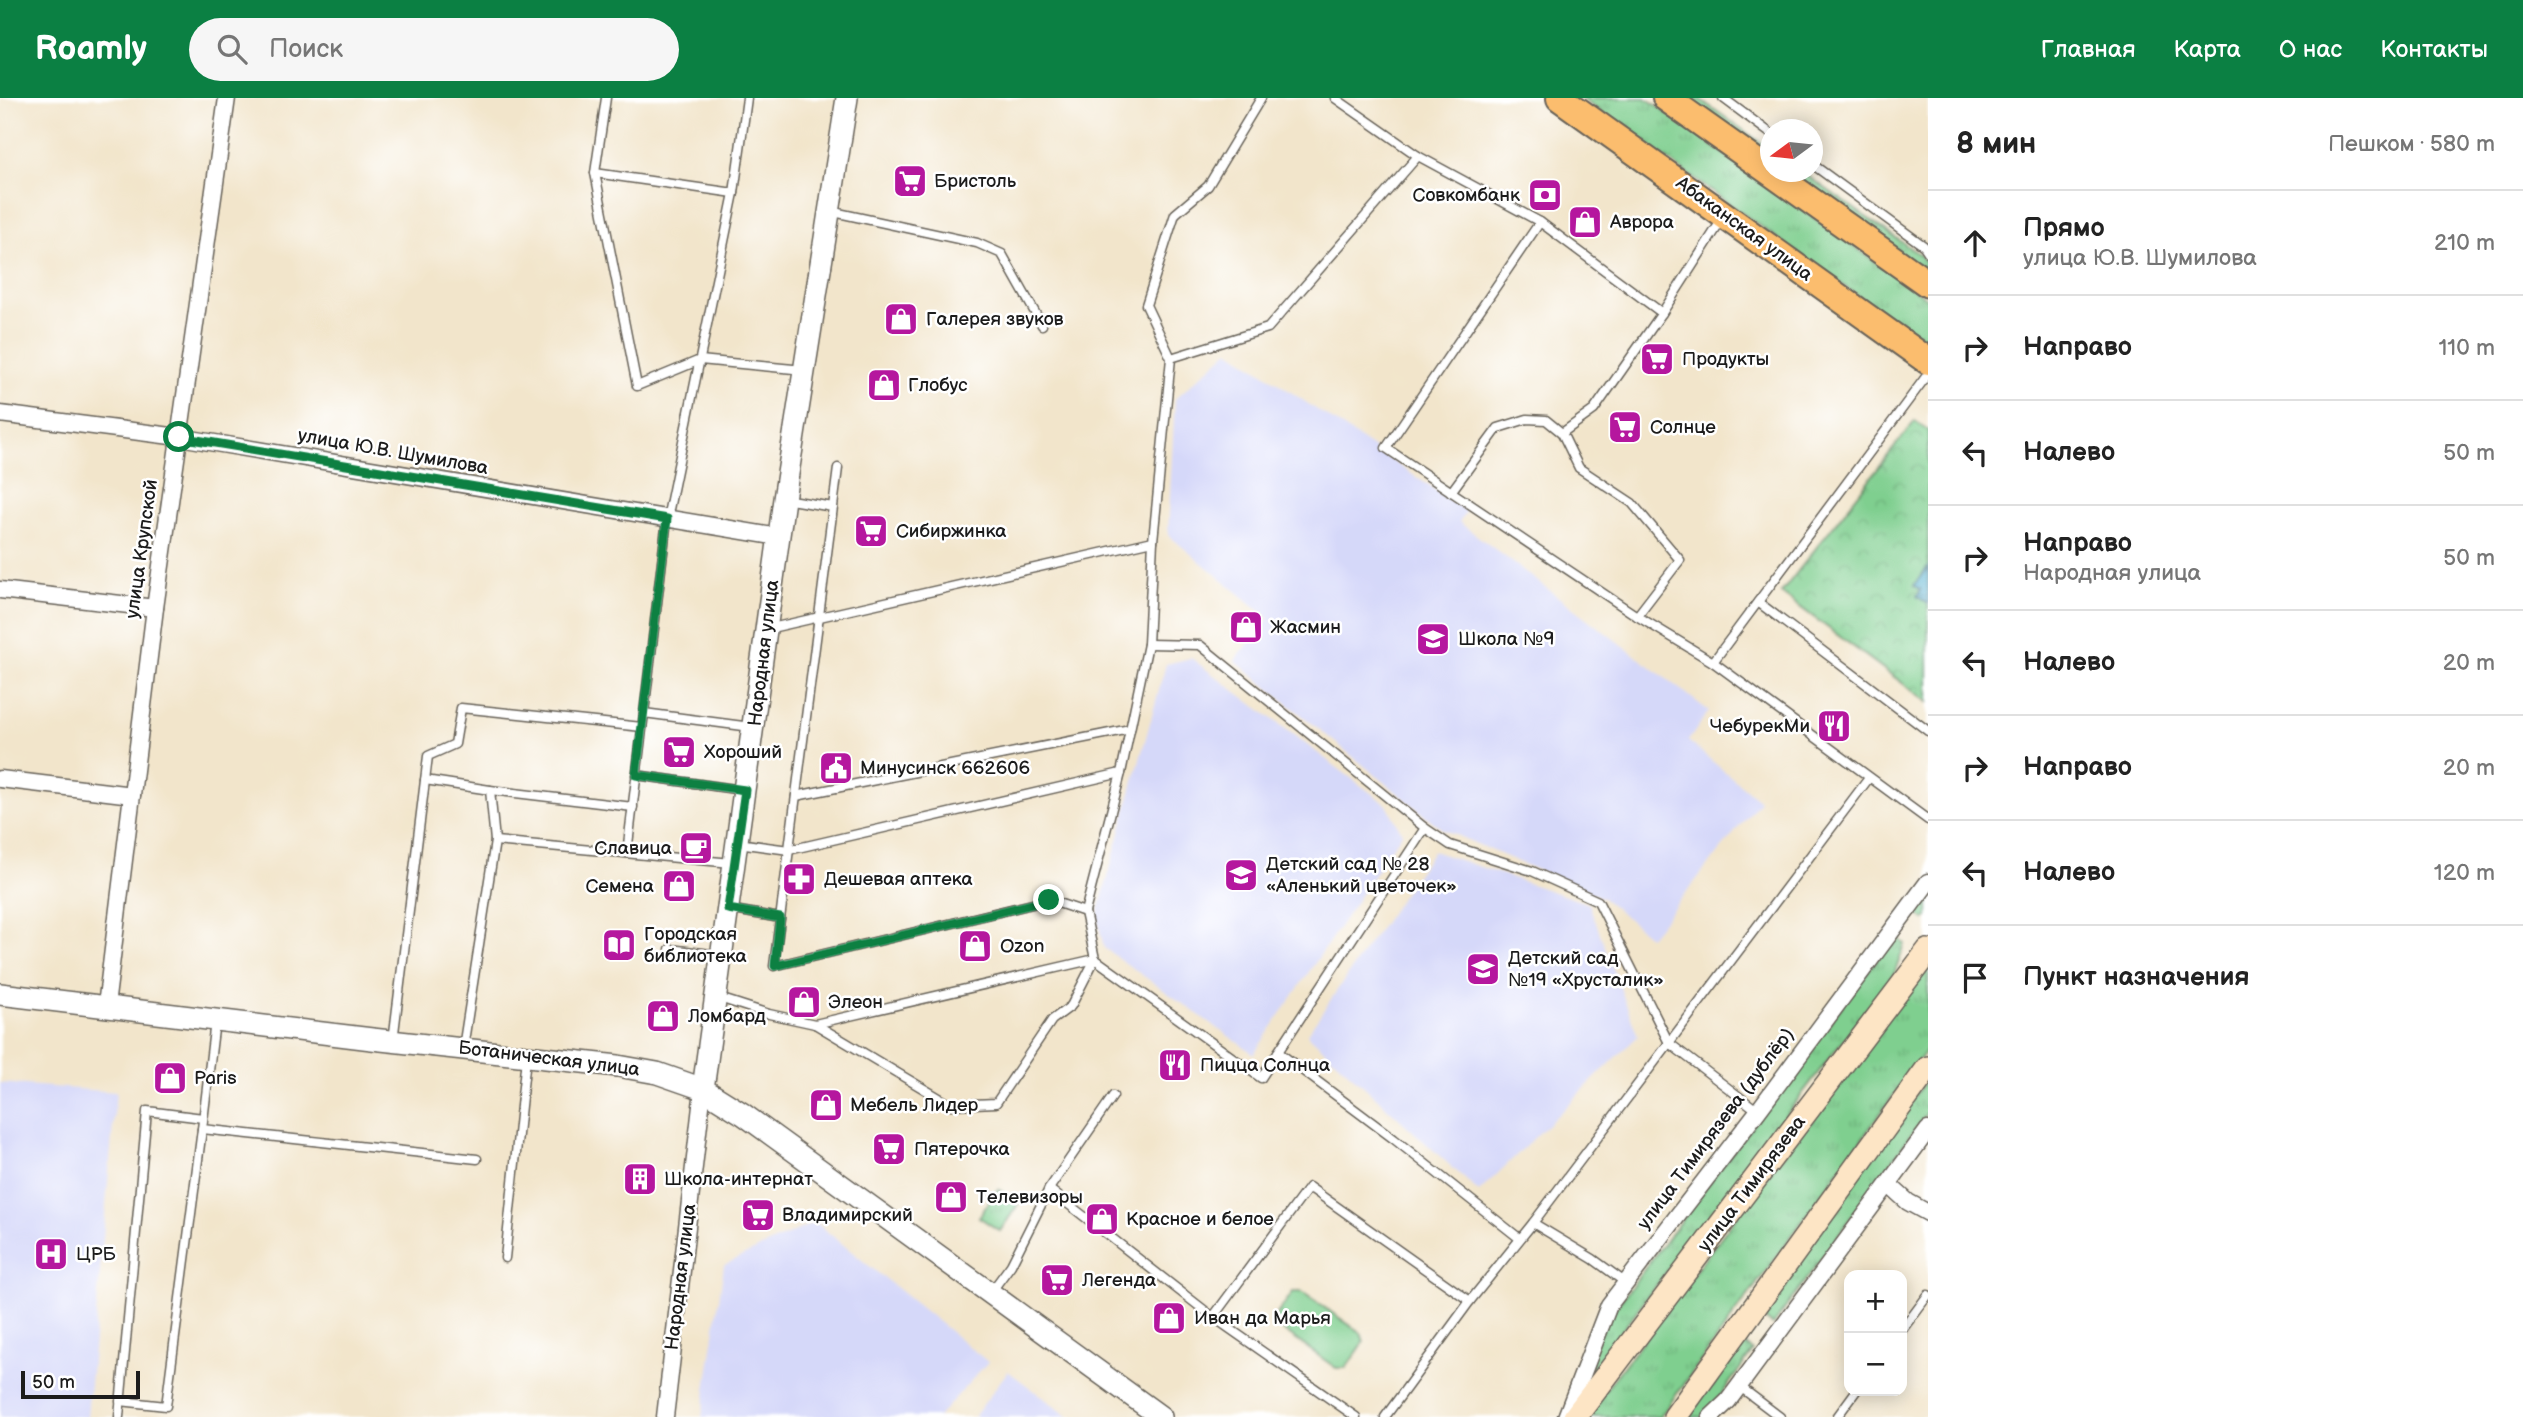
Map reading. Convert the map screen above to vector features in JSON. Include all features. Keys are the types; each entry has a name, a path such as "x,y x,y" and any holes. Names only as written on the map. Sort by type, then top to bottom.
{"main road":[{"name":"Абаканская улица","path":"1560,98 1928,361"},
{"path":"1666,98 1928,285"},
{"name":"улица Тимирязева","path":"1575,1417 1928,951"},
{"path":"1675,1417 1928,1068"}],"street":[{"name":"улица Крупской","path":"106,1006 155,608 227,98"},
{"name":"Народная улица","path":"665,1417 703,1089 784,499 847,98"},
{"name":"улица Ю.В. Шумилова","path":"0,414 179,437 779,537"},
{"path":"0,590 155,608"},
{"path":"0,779 132,795"},
{"name":"улица Тимирязева (дублёр)","path":"1566,1417 1609,1305 1758,1111 1928,882"},
{"name":"Ботаническая улица","path":"0,994 631,1068 657,1073 703,1089 743,1114 1161,1417"},
{"path":"1711,1417 1728,1401 1928,1130"},
{"path":"1888,1185 1908,1202 1928,1213"}],"lane":[{"path":"606,98 596,173 637,386 700,360 804,370"},
{"path":"627,853 667,519 734,193 747,98"},
{"path":"716,997 769,1014 815,1024 951,1105 996,1103 1052,1020 1071,1006 1095,960 1085,912 1121,773 1148,644 1153,541 1171,358 1146,305 1175,214 1208,186 1261,98"},
{"path":"1335,98 1418,156 1540,222 1662,313"},
{"path":"1723,98 1760,126"},
{"path":"1171,358 1268,328 1418,156"},
{"path":"1823,172 1924,246 1928,252"},
{"path":"596,173 734,193"},
{"path":"829,211 977,243 1002,254 1042,325"},
{"path":"1562,433 1594,410 1725,216"},
{"path":"1540,222 1386,448 1637,616 1713,662 1928,820"},
{"path":"1713,662 1928,374"},
{"path":"1451,492 1499,428 1527,418 1546,420 1562,433 1579,468 1632,503 1680,559 1637,616"},
{"path":"838,468 775,966 1049,900 1085,912"},
{"path":"784,499 834,507"},
{"path":"767,629 1153,541"},
{"path":"1758,602 1928,731"},
{"path":"1148,644 1200,645 1425,828 1450,845 1532,872 1598,901 1669,1043 1758,1111"},
{"path":"393,1041 428,756 455,744 461,708 642,727"},
{"path":"644,713 754,728"},
{"path":"796,796 1130,729"},
{"path":"495,841 627,853 789,850 1121,773"},
{"path":"636,775 745,790"},
{"path":"1385,1417 1470,1301 1533,1223 1869,778"},
{"path":"425,780 633,807"},
{"path":"463,1049 495,841 490,790"},
{"path":"815,1024 1095,960 1261,1078 1425,828"},
{"path":"728,909 780,918"},
{"path":"670,949 722,955"},
{"path":"120,1401 166,1406 215,1020"},
{"path":"1278,1052 1519,1238"},
{"path":"505,1258 526,1055"},
{"path":"989,1294 1011,1265 1049,1189 1114,1096"},
{"path":"119,1417 147,1111 203,1118"},
{"path":"202,1129 477,1159"},
{"path":"1213,1317 1309,1186 1470,1301"},
{"path":"1049,1189 1213,1317 1356,1417"},
{"path":"1533,1223 1593,1259 1626,1283"},
{"path":"1907,1323 1928,1295"},
{"path":"1739,1386 1780,1417"},
{"path":"1837,1417 1852,1396"}],"shaded area":[{"name":"Школа №9","path":"1229,350 1466,511 1459,522 1709,711 1688,741 1760,801 1650,937 1603,898 1442,829 1235,661 1269,618 1168,535 1175,399"},
{"name":"Детский сад № 28 «Аленький цветочек»","path":"1191,658 1387,805 1402,833 1254,1054 1104,948 1097,917 1166,664"},
{"name":"Детский сад №19 «Хрусталик»","path":"1433,851 1589,904 1638,1036 1479,1192 1307,1034"},
{"name":"ЦРБ","path":"0,1083 116,1092 87,1417 0,1417"},
{"path":"815,1222 988,1362 938,1417 702,1417 724,1265"},
{"path":"1008,1371 1069,1417 974,1417"}],"green space":[{"path":"1581,98 1646,98 1760,179 1760,182 1764,182 1928,299 1928,346"},
{"path":"1681,98 1698,98 1760,142 1760,155"},
{"path":"1798,182 1816,182 1920,255 1928,265 1928,275"},
{"path":"1915,421 1928,430 1928,702 1781,593"},
{"path":"1928,891 1928,917 1924,920 1916,913 1898,938 1905,944 1895,972 1578,1388 1598,1331"},
{"path":"1928,963 1928,1048 1660,1417 1585,1417"},
{"path":"1928,1077 1928,1111 1773,1325 1763,1318 1774,1292"},
{"path":"998,1189 1019,1203 1000,1231 979,1217"},
{"path":"1293,1292 1302,1292 1361,1333 1364,1342 1346,1368 1336,1368 1278,1327 1275,1317"},
{"path":"1745,1344 1753,1351 1710,1410 1702,1417 1681,1417 1714,1370"}],"water":[{"path":"1928,567 1928,604 1917,596 1921,590 1914,585"}],"place":[{"name":"Бристоль","path":"910,181"},
{"name":"Совкомбанк","path":"1545,195"},
{"name":"Аврора","path":"1585,222"},
{"name":"Галерея звуков","path":"901,319"},
{"name":"Продукты","path":"1657,359"},
{"name":"Глобус","path":"884,385"},
{"name":"Солнце","path":"1625,427"},
{"name":"Сибиржинка","path":"871,531"},
{"name":"Жасмин","path":"1246,627"},
{"name":"Школа №9","path":"1433,639"},
{"name":"ЧебурекМи","path":"1834,726"},
{"name":"Хороший","path":"679,752"},
{"name":"Минусинск 662606","path":"836,768"},
{"name":"Славица","path":"696,848"},
{"name":"Детский сад № 28 «Аленький цветочек»","path":"1241,875"},
{"name":"Дешевая аптека","path":"799,879"},
{"name":"Семена","path":"679,886"},
{"name":"Городская библиотека","path":"619,945"},
{"name":"Ozon","path":"975,946"},
{"name":"Детский сад №19 «Хрусталик»","path":"1483,969"},
{"name":"Элеон","path":"804,1002"},
{"name":"Ломбард","path":"663,1016"},
{"name":"Пицца Солнца","path":"1175,1065"},
{"name":"Paris","path":"170,1078"},
{"name":"Мебель Лидер","path":"826,1105"},
{"name":"Пятерочка","path":"889,1149"},
{"name":"Школа-интернат","path":"640,1179"},
{"name":"Телевизоры","path":"951,1197"},
{"name":"Владимирский","path":"758,1215"},
{"name":"Красное и белое","path":"1102,1219"},
{"name":"ЦРБ","path":"51,1254"},
{"name":"Легенда","path":"1057,1280"},
{"name":"Иван да Марья","path":"1169,1318"}],"route":[{"path":"179,437 667,519 636,775 745,790 728,909 780,918 775,966 1049,900"}]}
